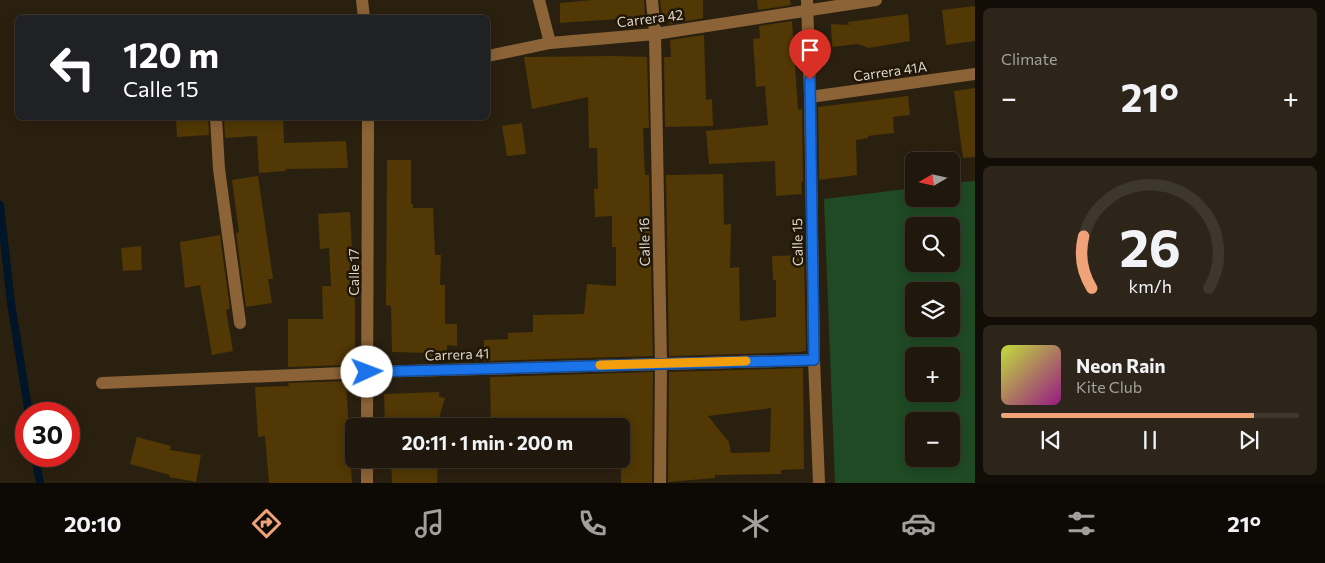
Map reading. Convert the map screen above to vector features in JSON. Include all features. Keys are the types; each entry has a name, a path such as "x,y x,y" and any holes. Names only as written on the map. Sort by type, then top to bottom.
{"street":[{"path":"362,0 364,15"},
{"path":"539,0 550,43"},
{"name":"Calle 16","path":"652,0 655,34 661,363 660,483"},
{"name":"Carrera 42","path":"490,56 550,43 655,34 807,5 876,0"},
{"name":"Calle 15","path":"807,5 814,360 819,483"},
{"name":"Carrera 41A","path":"810,97 975,74"},
{"path":"216,120 219,169 240,323"},
{"name":"Calle 17","path":"367,418 368,120"},
{"name":"Carrera 41","path":"102,383 367,372 814,360"},
{"path":"367,468 367,483"}],"green space":[{"path":"975,181 975,483 835,483 824,199 905,189 905,208 960,208 960,182"}],"building":[{"path":"592,0 644,0 645,17 560,23 560,3"},
{"path":"660,0 703,0 703,18 670,24 669,15 662,16"},
{"path":"757,0 790,0 791,5 758,10"},
{"path":"975,6 975,41 946,45 942,10"},
{"path":"908,14 910,41 869,48 857,44 832,47 831,24 849,25 848,22"},
{"path":"792,21 798,110 802,109 802,194 776,196 775,161 709,164 706,131 768,125 765,86 756,87 753,39 760,38 759,26"},
{"path":"704,35 706,100 712,99 713,126 665,127 664,57 671,57 670,40"},
{"path":"524,57 647,57 649,128 643,128 645,175 649,175 653,356 484,361 484,340 508,339 508,333 533,332 533,315 584,314 587,284 616,286 616,247 612,247 612,216 595,217 594,189 598,189 597,148 589,148 588,97 532,109"},
{"path":"975,88 975,157 963,158 954,91"},
{"path":"908,96 910,115 893,117 894,133 868,136 868,138 856,140 857,175 819,180 818,107"},
{"path":"176,120 208,120 209,135 177,137"},
{"path":"224,120 283,120 284,143 346,141 348,168 286,169 286,171 259,173 257,136 225,138"},
{"path":"522,123 526,154 507,156 502,126"},
{"path":"387,160 411,160 411,204 413,204 413,208 433,208 435,255 441,255 440,285 445,285 445,324 457,324 457,346 447,345 447,356 428,359 428,353 392,352 391,306 386,305"},
{"path":"723,174 724,225 731,224 730,268 739,267 740,321 776,317 776,280 773,280 772,256 804,255 806,351 669,356 666,175"},
{"path":"258,176 273,279 268,279 272,303 246,307 236,233 239,232 232,180"},
{"path":"350,212 355,304 355,356 345,356 345,365 288,367 288,319 323,319 322,286 331,286 329,248 320,249 318,214"},
{"path":"220,235 230,309 226,310 233,351 212,355 200,285 185,288 180,242"},
{"path":"141,246 142,270 123,271 121,248"},
{"path":"803,368 804,469 781,470 781,474 715,475 715,478 668,482 669,372","holes":["771,408 770,452 731,453 729,442 708,416"]},
{"path":"653,372 652,483 621,483 621,468 630,468 630,418 491,418 490,377"},
{"path":"346,381 348,418 345,418 345,468 351,468 352,483 269,483 265,436 258,437 255,387 289,386 288,383"},
{"path":"439,392 439,397 445,398 439,418 385,418 384,394"},
{"path":"137,437 171,446 170,450 201,455 196,482 169,477 170,475 130,464"},
{"path":"391,468 438,468 437,483 392,483"}],"waterway":[{"path":"0,205 11,303 27,402"},
{"path":"37,467 40,483"}],"slow traffic":[{"path":"600,365 746,361"}],"route":[{"path":"367,372 814,360 810,80"}]}
